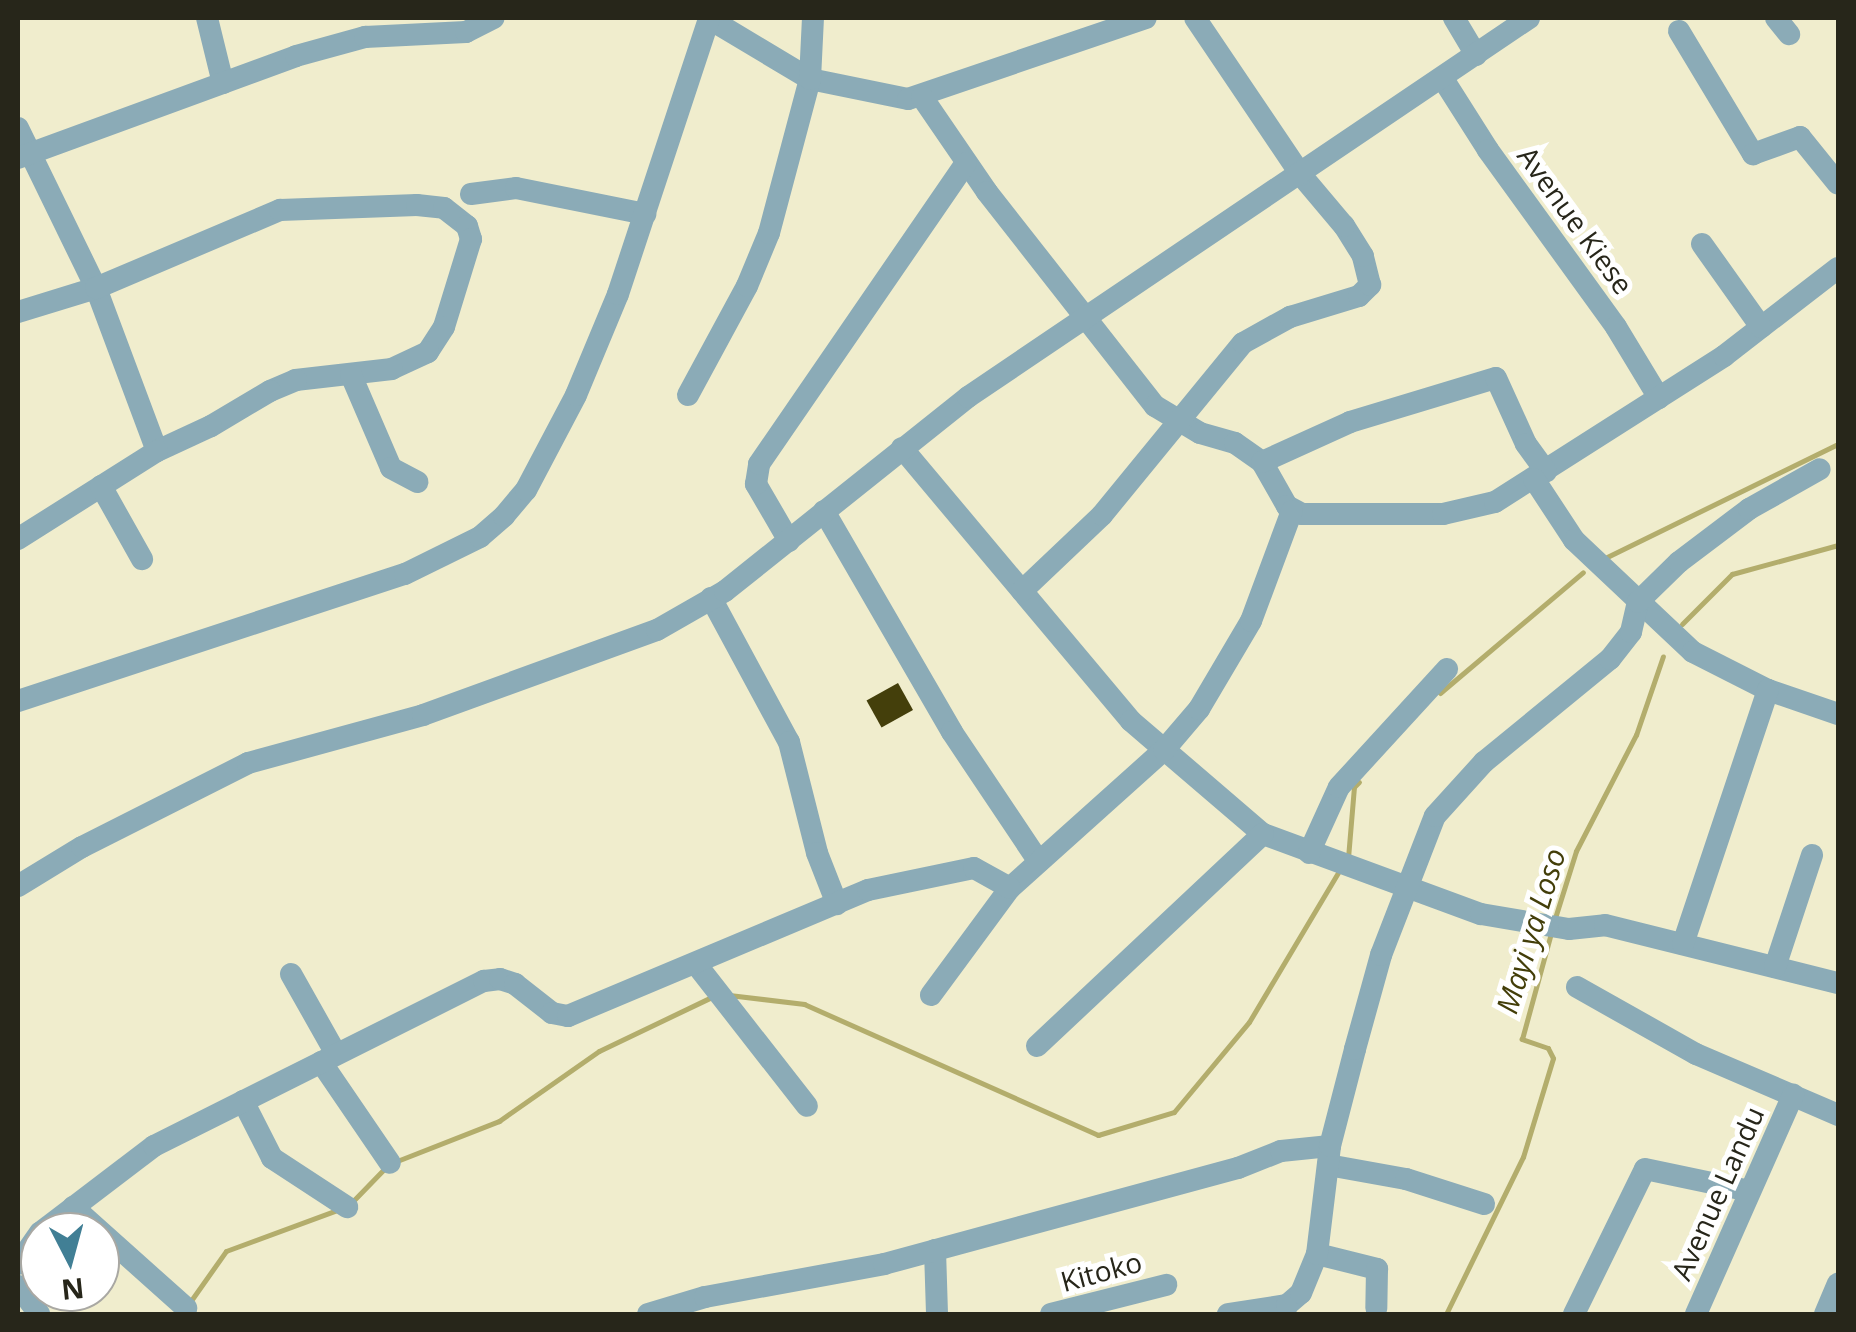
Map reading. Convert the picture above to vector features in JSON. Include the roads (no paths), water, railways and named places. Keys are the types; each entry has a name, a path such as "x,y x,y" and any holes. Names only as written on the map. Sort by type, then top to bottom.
{"street":[{"path":"207,18 223,83"},
{"path":"24,156 362,27 466,32 494,18"},
{"path":"18,701 405,574 480,537 526,490 576,395 618,294 709,18 810,79 881,96 922,98 1146,18"},
{"path":"688,395 740,300 769,233 810,79 813,18"},
{"path":"1022,591 1102,515 1221,364 1253,334 1290,317 1367,292 1370,277 1363,256 1194,18"},
{"path":"1454,18 1476,55"},
{"path":"18,886 82,847 248,763 423,715 657,630 711,598 788,541 968,397 1529,18"},
{"path":"1678,30 1752,154 1800,138 1838,184"},
{"name":"Avenue Kiese","path":"1443,78 1488,150 1616,327 1658,398"},
{"path":"922,98 966,163 1155,406 1177,422 1234,443 1262,462 1292,510 1320,515 1443,514 1495,502 1658,398 1838,268"},
{"path":"18,128 24,156 96,288 157,450"},
{"path":"788,541 756,484 760,464 966,163"},
{"path":"470,194 516,188 644,214"},
{"path":"18,312 96,288 280,210 417,205 444,208 457,216 471,239 438,342 392,370 296,380 157,450 18,539"},
{"path":"1702,244 1761,327"},
{"path":"351,375 391,468 417,482"},
{"path":"1262,462 1350,422 1496,378 1574,540 1693,652 1768,690 1838,714"},
{"path":"902,448 1131,721 1264,834 1406,891 1480,914 1569,929 1605,924 1838,983"},
{"path":"1228,1314 1286,1310 1301,1293 1318,1254 1329,1155 1380,954 1435,816 1484,762 1610,659 1631,632 1638,602 1679,562 1749,508 1820,469"},
{"path":"101,486 142,559"},
{"path":"824,510 952,732 1038,862"},
{"path":"930,996 1010,888 1164,750 1226,670 1251,621 1292,510"},
{"path":"711,598 789,742 817,853 836,904"},
{"path":"1308,853 1339,787 1447,669"},
{"path":"1683,944 1768,690"},
{"path":"1037,1046 1264,834"},
{"path":"1775,966 1812,855"},
{"path":"65,1212 154,1146 484,982 500,979 515,984 552,1013 568,1016 836,904 918,877 974,868 1010,888"},
{"path":"696,964 806,1106"},
{"path":"292,974 328,1058 390,1163"},
{"path":"1577,988 1696,1054 1838,1115"},
{"name":"Avenue Landu","path":"1696,1314 1792,1096"},
{"path":"243,1101 272,1158 348,1207"},
{"path":"648,1314 705,1297 935,1250 1238,1168 1281,1151 1329,1155 1484,1204"},
{"path":"1574,1314 1644,1169 1749,1191"},
{"path":"72,1206 186,1308"},
{"path":"935,1250 937,1314"},
{"path":"1318,1254 1377,1268 1376,1308"},
{"name":"Kitoko","path":"1051,1314 1166,1284"},
{"path":"1825,1314 1838,1284"},
{"path":"18,1286 39,1314"}],"waterway":[{"path":"1607,557 1838,444"},
{"name":"Mayi ya Loso","path":"1682,624 1732,574 1838,545"},
{"path":"1440,693 1583,572"},
{"name":"Mayi ya Loso","path":"1555,918 1576,851 1636,735 1663,656"},
{"path":"1348,858 1354,787 1359,782"},
{"path":"729,995 804,1004 1098,1135 1174,1112 1249,1022 1339,871"},
{"name":"Mayi ya Loso","path":"1446,1314 1523,1157 1553,1058 1548,1048 1522,1039 1551,933"},
{"path":"397,1161 499,1121 599,1051 714,996"},
{"path":"353,1201 384,1169"},
{"path":"190,1302 226,1251 340,1209"}]}
